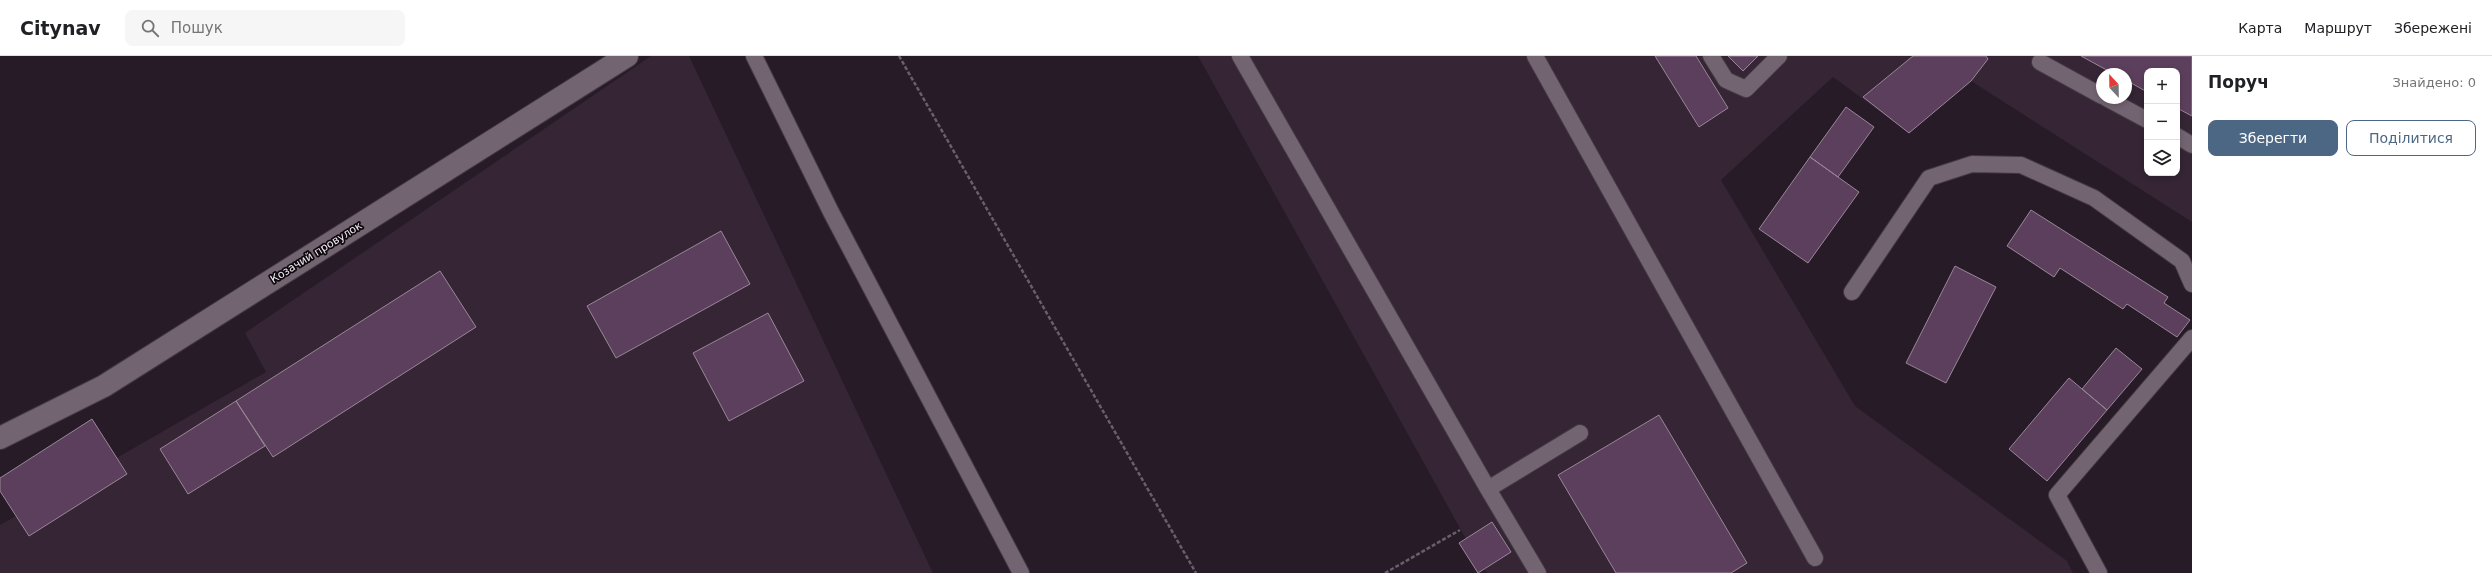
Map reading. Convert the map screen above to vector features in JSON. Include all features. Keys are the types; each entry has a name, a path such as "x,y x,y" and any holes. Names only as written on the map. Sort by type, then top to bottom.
{"street":[{"name":"Козачий провулок","path":"0,438 104,386 627,56"}],"lane":[{"path":"754,56 831,212 1021,573"},
{"path":"1240,56 1488,489 1538,573"},
{"path":"1535,56 1815,558"},
{"path":"1711,56 1726,80 1746,89 1779,56"},
{"path":"2040,62 2096,93"},
{"path":"2117,104 2144,118"},
{"path":"2180,138 2192,145"},
{"path":"1852,292 1928,178 1972,164 2021,165 2094,198 2182,261 2192,284"},
{"path":"2099,573 2058,495 2192,338"},
{"path":"1488,489 1580,433"}],"path":[{"path":"899,56 1196,573"},
{"path":"1385,573 1460,530"}],"shaded area":[{"path":"651,56 689,56 933,573 0,573 0,525 266,372 245,333"},
{"path":"1198,56 2192,56 2192,222 1971,81 1909,133 1833,77 1721,180 1855,406 2067,561 2073,573 1487,573 1466,539"}],"building":[{"path":"1655,56 1696,56 1728,108 1699,127"},
{"path":"1728,56 1758,56 1743,71"},
{"path":"1913,56 1986,56 1988,59 1971,81 1909,133 1863,97"},
{"path":"2081,56 2192,56 2192,116 2180,110 2180,68 2144,68 2144,90 2132,83 2132,68 2103,68"},
{"path":"1846,107 1874,127 1838,177 1810,157"},
{"path":"1810,157 1859,192 1808,263 1759,229"},
{"path":"2031,210 2168,297 2164,303 2190,320 2177,337 2127,304 2123,309 2060,268 2054,277 2007,246"},
{"path":"721,231 750,284 616,358 587,306"},
{"path":"1955,266 1996,287 1946,383 1906,363"},
{"path":"440,271 476,327 273,457 236,401"},
{"path":"768,313 804,381 729,421 693,353"},
{"path":"2116,348 2142,369 2107,410 2082,389"},
{"path":"2069,378 2107,410 2047,481 2009,449"},
{"path":"236,401 265,446 188,494 160,449"},
{"path":"1659,415 1747,563 1731,573 1616,573 1558,475"},
{"path":"92,419 127,474 29,536 0,491 0,478"},
{"path":"1492,522 1511,552 1478,573 1459,543"}]}
